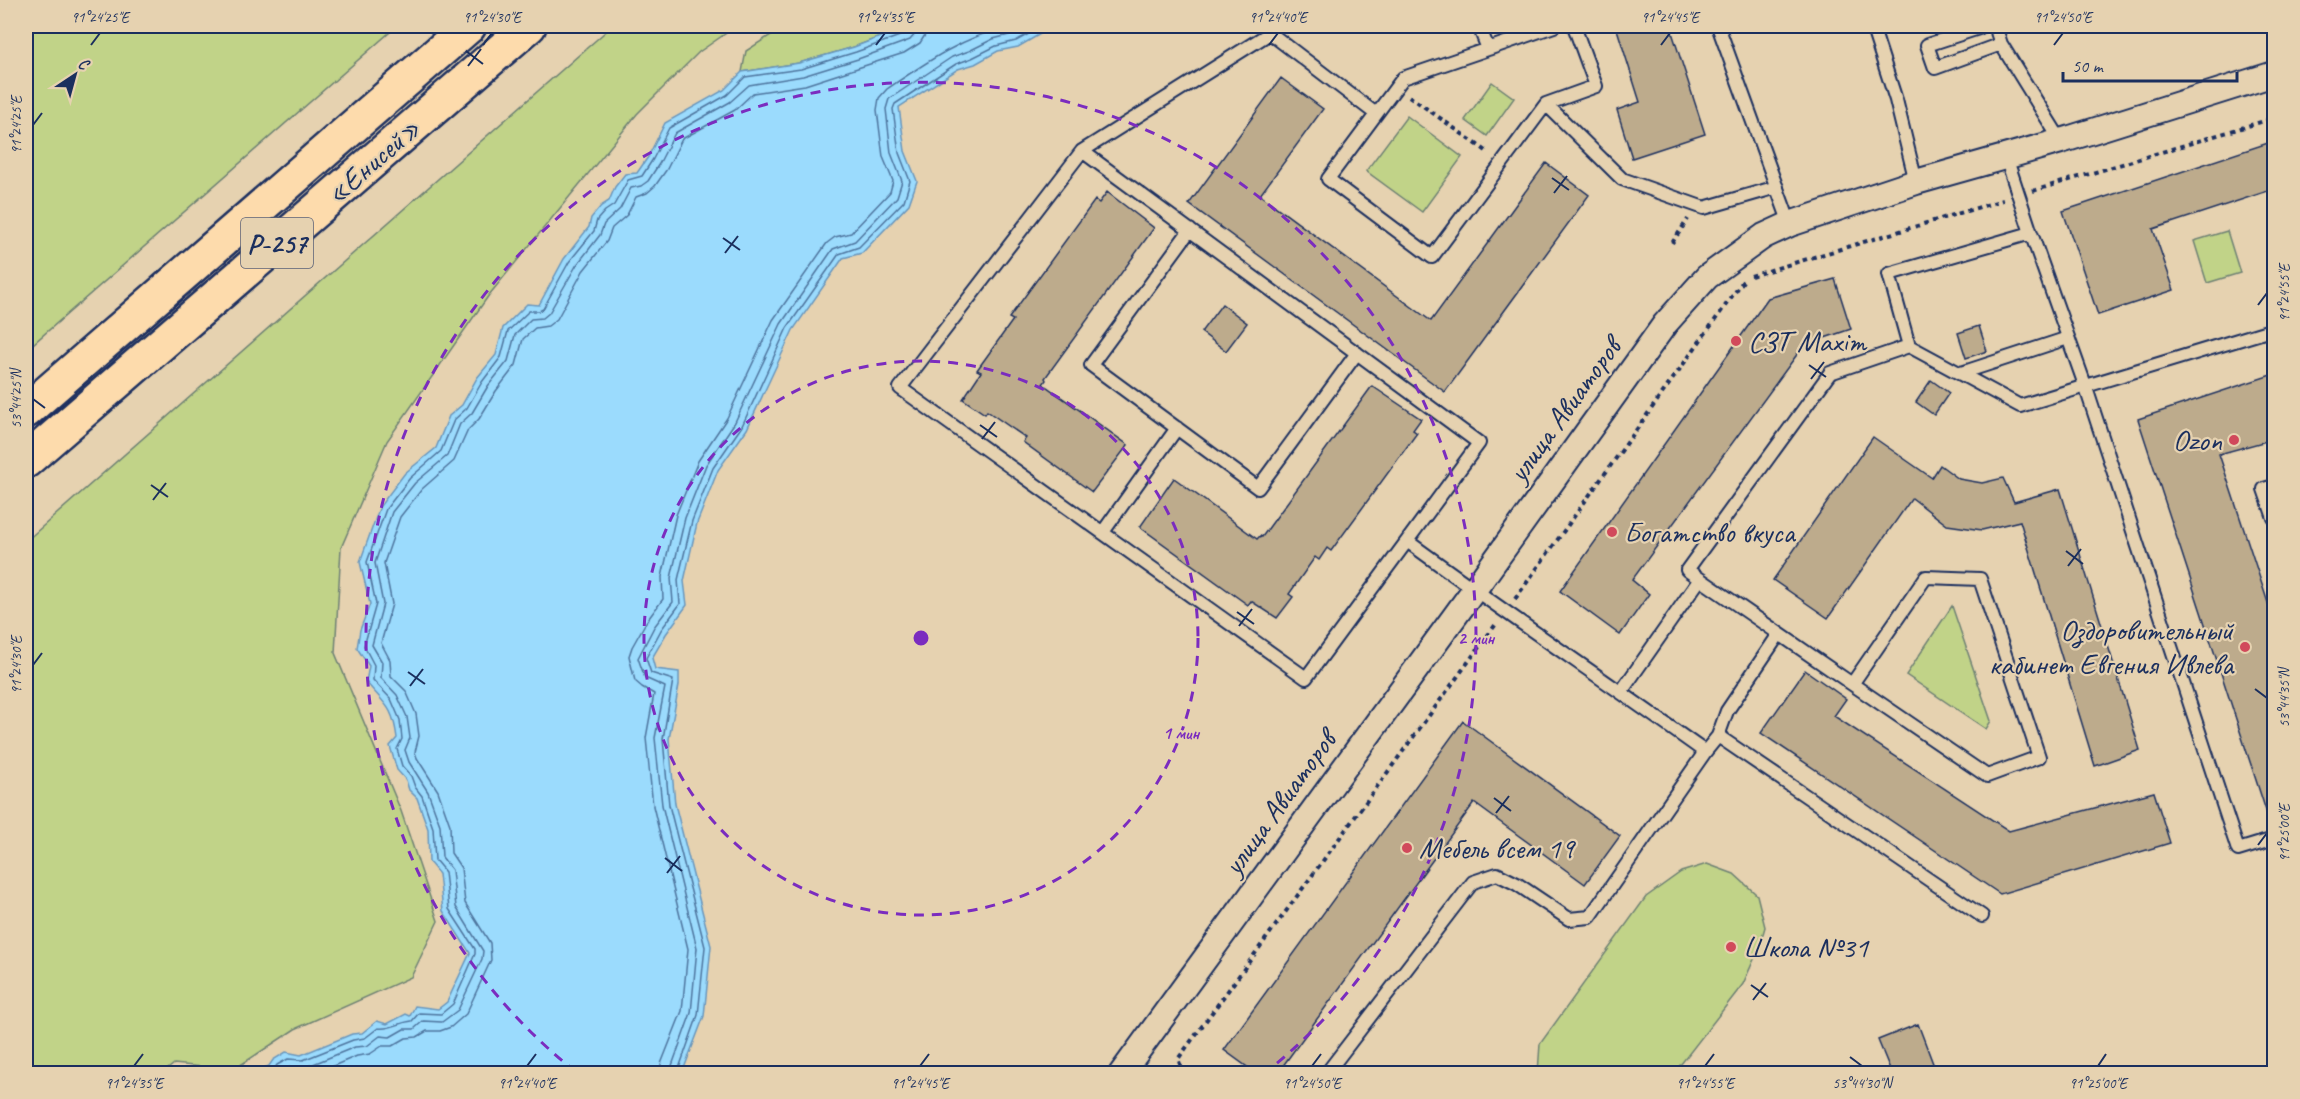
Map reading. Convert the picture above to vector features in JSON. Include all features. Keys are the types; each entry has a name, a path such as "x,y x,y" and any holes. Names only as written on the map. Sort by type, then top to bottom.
{"highway":[{"name":"«Енисей»","path":"26,411 469,26"},
{"name":"«Енисей»","path":"26,461 529,26"}],"street":[{"name":"улица Авиаторов","path":"1121,1074 1474,590 1625,378 1665,324 1707,277 1764,236 1790,225 1916,182 2061,141 2274,74"}],"lane":[{"path":"1479,26 1488,49"},
{"path":"1554,26 1403,78 1328,179 1432,257 1546,104 1596,86 1574,26"},
{"path":"1718,26 1790,225"},
{"path":"1887,26 1872,28 1896,100 1916,182"},
{"path":"1978,26 1979,28 1927,45 1935,68 2001,45"},
{"path":"1995,26 2001,45 2061,141"},
{"path":"1082,151 1479,443 1306,678 900,388 1082,151 1270,33 1376,114"},
{"path":"1546,104 1622,179 1704,208 1777,188"},
{"path":"2006,157 2085,385 2238,850 2274,839"},
{"path":"1190,230 1091,365 1258,488 1357,353"},
{"path":"1909,346 1889,274 2031,233"},
{"path":"1852,684 1926,577 1980,579 2039,757 1987,776 1852,684 1779,634 1687,570 1830,373 1909,346 2020,406 2274,329"},
{"path":"1961,373 2068,338"},
{"path":"1102,532 1177,428"},
{"path":"2274,486 2265,489 2274,518"},
{"path":"1407,541 1505,613 1705,752"},
{"path":"1621,692 1700,579"},
{"path":"1326,1074 1473,882 1497,874 1517,884 1569,919 1590,916 1718,736 1727,711 1779,634"},
{"path":"1718,736 1982,916"}],"path":[{"path":"1397,87 1502,163"},
{"path":"1184,1074 1178,1059 1505,613 1745,277 2274,118"},
{"path":"1672,243 1697,206"}],"green space":[{"path":"26,26 397,26 26,350"},
{"path":"612,26 735,27 699,52 637,114 489,295 387,441 341,548 335,653 401,811 438,921 411,977 295,1029 233,1070 174,1064 163,1073 26,1073 26,541"},
{"path":"785,26 909,26 854,47 799,63 742,72 746,51"},
{"path":"1492,82 1514,98 1487,136 1465,120"},
{"path":"1407,116 1462,157 1422,212 1366,171"},
{"path":"2227,231 2240,273 2207,283 2194,241"},
{"path":"1952,606 1991,721 1986,729 1906,675"},
{"path":"1707,864 1734,874 1757,895 1765,927 1759,948 1743,984 1674,1073 1538,1073 1540,1044 1646,897 1681,872"}],"water":[{"path":"909,26 1054,26 1018,47 998,51 975,64 958,69 899,107 905,151 917,181 909,204 862,253 843,258 793,330 747,429 718,470 697,523 684,581 687,605 652,658 655,669 679,672 679,685 669,739 675,804 711,946 704,1016 683,1071 681,1074 251,1073 269,1066 273,1060 286,1052 301,1055 352,1034 362,1033 377,1021 387,1024 406,1014 410,1016 415,1006 438,1009 447,1002 470,953 443,911 439,874 429,862 428,829 417,798 409,790 406,780 397,770 390,746 397,738 393,719 387,707 366,682 369,666 357,648 360,630 370,604 360,562 380,506 405,473 436,448 449,416 462,405 477,378 496,355 503,328 527,304 539,305 564,259 589,227 591,218 601,206 609,201 615,187 625,174 637,173 665,123 724,90 742,72 799,63 854,47"}],"building":[{"path":"1616,26 1670,26 1705,134 1632,158 1617,110 1640,102"},
{"path":"1281,78 1323,109 1260,195 1431,321 1546,163 1589,195 1445,392 1189,204"},
{"path":"2274,141 2274,189 2153,229 2174,290 2098,315 2063,211"},
{"path":"1107,192 1154,228 1045,378 1043,384 1128,445 1092,492 1023,442 1026,438 987,411 985,414 963,399 981,372 977,370 1013,320 1009,318 1095,200 1099,203"},
{"path":"1835,279 1851,329 1804,345 1632,580 1649,594 1620,635 1560,591 1768,298"},
{"path":"1222,304 1247,323 1226,351 1201,332"},
{"path":"1979,326 1987,351 1966,358 1958,333"},
{"path":"2274,374 2274,439 2219,454 2274,621 2274,826 2271,826 2138,419"},
{"path":"1931,380 1949,393 1934,415 1916,402"},
{"path":"1372,386 1421,419 1413,430 1417,433 1331,551 1327,548 1319,560 1315,557 1289,594 1293,597 1277,618 1251,601 1248,605 1140,527 1174,478 1257,539 1262,537"},
{"path":"1873,437 1932,478 1940,465 1959,479 1982,483 2003,478 2014,502 2060,489 2140,750 2095,766 2020,521 1982,530 1947,525 1912,498 1828,618 1773,580"},
{"path":"1805,670 1846,699 1834,716 2009,831 2154,792 2170,843 2000,894 1761,733"},
{"path":"1463,721 1620,836 1585,884 1474,803 1277,1074 1257,1074 1224,1050"},
{"path":"1918,1024 1937,1074 1892,1074 1878,1040"}],"place":[{"name":"СЗТ Maxim","path":"1736,341"},
{"name":"Ozon","path":"2234,440"},
{"name":"Богатство вкуса","path":"1612,532"},
{"name":"Оздоровительный кабинет Евгения Ивлева","path":"2245,647"},
{"name":"Мебель всем 19","path":"1407,848"},
{"name":"Школа №31","path":"1731,947"}]}
